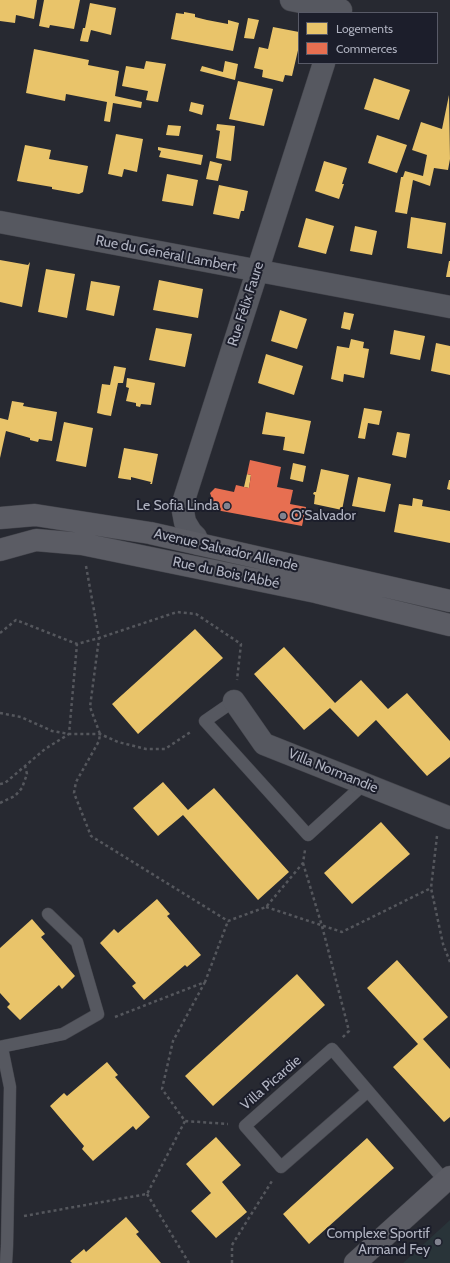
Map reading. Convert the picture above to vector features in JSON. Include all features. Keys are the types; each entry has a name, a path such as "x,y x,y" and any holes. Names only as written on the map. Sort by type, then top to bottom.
{"main road":[{"name":"Avenue Salvador Allende","path":"0,518 35,515 150,533 450,601"},
{"path":"0,530 0,536"},
{"name":"Rue du Bois l'Abbé","path":"0,550 36,540 82,544 316,592 450,625"},
{"path":"355,1263 448,1179"}],"street":[{"path":"291,0 342,8"},
{"name":"Rue Félix Faure","path":"198,544 196,537 185,522 182,506 324,64"},
{"name":"Rue du Général Lambert","path":"0,222 450,307"},
{"name":"Villa Normandie","path":"234,701 264,744 444,816"}],"lane":[{"path":"234,701 205,722 308,835 364,784"},
{"path":"6,1263 10,1087 1,1047 63,1034 98,1014 77,942 48,914"},
{"path":"332,1049 448,1179"},
{"name":"Villa Picardie","path":"281,1167 244,1126 332,1049"},
{"path":"281,1167 368,1091"}],"path":[{"path":"82,544 99,638 90,707 100,734 99,741 76,782 74,793 91,836 228,921"},
{"path":"0,633 16,620 77,644 177,612 196,614 241,644 234,701"},
{"path":"69,734 77,644"},
{"path":"0,713 21,717 52,731 69,734 100,734 118,742 146,749 165,749 205,722"},
{"path":"0,784 5,783 45,749 69,734"},
{"path":"0,803 15,796 22,788 27,774 25,766"},
{"path":"444,816 431,888 443,944 450,962"},
{"path":"308,835 303,863 322,926 349,1031 332,1049"},
{"path":"244,1126 185,1121 162,1089 173,1041 205,982 228,921 266,907 303,863"},
{"path":"266,907 342,932 431,888"},
{"path":"98,1014 114,1017 205,982"},
{"path":"147,1194 185,1121"},
{"path":"232,1263 232,1245 281,1167"},
{"path":"8,1218 147,1194"},
{"path":"147,1194 189,1263"}],"shaded area":[{"name":"Complexe Sportif Armand Fey","path":"450,1220 450,1263 403,1263"}],"building: Logements":[{"path":"0,0 37,0 34,19 16,15 15,23 0,21"},
{"path":"44,0 80,0 74,29 50,25 49,28 39,26"},
{"path":"90,3 116,8 111,35 91,30 88,42 80,41 83,28 85,28"},
{"path":"184,12 195,14 195,17 207,20 228,24 228,20 239,23 233,51 171,39 176,13 184,14"},
{"path":"248,18 259,20 254,39 244,38"},
{"path":"273,27 298,32 298,50 292,76 285,75 283,82 262,77 263,70 254,68 259,47 268,49"},
{"path":"34,49 89,60 88,65 119,71 115,96 142,102 141,108 113,103 110,122 104,121 107,102 66,94 65,101 26,93"},
{"path":"146,61 166,64 158,102 146,100 148,91 122,86 126,66 144,69"},
{"path":"225,61 238,64 235,80 200,71 202,66 223,72"},
{"path":"374,78 410,90 399,120 364,109"},
{"path":"238,81 273,89 264,126 229,119"},
{"path":"449,95 450,159 448,170 434,168 430,186 413,180 407,214 395,212 401,177 403,177 405,171 423,176 427,155 412,150 421,122 442,129"},
{"path":"191,102 204,105 202,115 189,111"},
{"path":"217,124 235,126 231,161 216,158 220,131 216,130"},
{"path":"168,125 181,126 179,136 166,135"},
{"path":"116,134 143,139 137,172 124,169 122,177 108,174"},
{"path":"377,135 407,145 397,173 368,163"},
{"path":"25,145 51,150 49,159 88,166 83,192 79,194 52,189 52,187 17,181"},
{"path":"158,147 203,155 201,165 159,157 161,151 158,150"},
{"path":"210,161 222,164 218,181 206,179"},
{"path":"324,161 347,168 339,199 315,191"},
{"path":"167,174 198,180 193,206 162,201"},
{"path":"219,185 248,191 244,211 241,211 239,219 213,214"},
{"path":"411,217 446,223 442,254 407,248"},
{"path":"306,218 334,226 326,254 298,247"},
{"path":"355,226 377,231 372,255 350,251"},
{"path":"0,260 28,265 30,262 22,307 0,302"},
{"path":"449,261 450,277 446,277"},
{"path":"46,269 75,274 67,318 38,312"},
{"path":"159,280 203,289 198,318 153,310"},
{"path":"91,281 120,286 114,316 86,310"},
{"path":"280,310 307,319 297,349 271,341"},
{"path":"344,312 354,314 350,330 341,328"},
{"path":"156,328 192,334 185,367 149,360"},
{"path":"394,330 425,336 420,360 390,354"},
{"path":"351,339 364,342 363,348 369,349 364,378 344,374 343,382 331,379 337,346 349,348"},
{"path":"436,343 450,346 450,375 431,371"},
{"path":"266,354 303,366 294,395 258,383"},
{"path":"114,366 126,368 123,383 118,383 111,416 97,413 102,384 110,385"},
{"path":"127,378 155,383 151,405 141,404 140,407 136,406 136,403 126,401 129,388 126,387"},
{"path":"12,401 24,403 23,406 57,412 52,441 39,439 38,442 6,431 0,458 0,418 8,420"},
{"path":"364,408 382,411 379,425 368,423 365,439 358,438"},
{"path":"266,412 311,421 304,454 283,450 285,437 262,434"},
{"path":"64,422 93,428 86,467 56,461"},
{"path":"397,432 410,434 406,458 392,455"},
{"path":"124,448 158,454 152,484 150,484 151,482 131,477 131,480 118,478"},
{"path":"293,463 306,466 303,482 290,479"},
{"path":"321,469 349,475 342,510 314,504 315,495 313,494 316,492"},
{"path":"247,474 251,475 249,488 244,487"},
{"path":"358,477 391,484 385,512 352,506"},
{"path":"450,480 450,490 447,489"},
{"path":"413,498 423,500 422,506 450,511 450,543 394,532 399,504 412,506"},
{"path":"195,629 223,658 138,734 112,704"},
{"path":"284,647 335,703 361,680 388,709 407,693 450,741 450,757 427,776 376,720 358,737 330,708 304,730 254,674"},
{"path":"163,782 188,810 214,788 289,872 258,900 183,815 158,836 133,808"},
{"path":"381,822 410,854 352,904 324,873"},
{"path":"157,899 170,914 167,916 201,955 187,967 185,965 144,1000 132,986 136,983 100,943 114,929 118,933"},
{"path":"32,919 45,934 41,937 75,976 62,989 59,985 20,1020 7,1007 10,1004 0,993 0,948"},
{"path":"397,960 448,1017 423,1039 450,1069 450,1117 444,1122 393,1067 418,1044 367,988"},
{"path":"297,974 325,1005 213,1106 185,1076"},
{"path":"107,1062 118,1075 115,1077 150,1117 136,1130 133,1126 93,1161 82,1149 84,1146 50,1106 64,1093 67,1096"},
{"path":"216,1137 241,1165 222,1182 247,1212 216,1238 191,1211 211,1193 186,1164"},
{"path":"367,1138 394,1168 309,1244 283,1214"},
{"path":"126,1217 139,1232 136,1234 161,1263 72,1263 70,1261 84,1249 86,1252"}],"building: Commerces":[{"path":"250,460 281,467 277,487 293,490 290,504 306,507 302,526 216,510 210,493 215,488 234,492 236,485 249,488 251,475 247,474"}],"place":[{"name":"Le Sofia Linda","path":"227,506"},
{"name":"O’Salvador","path":"283,516"},
{"name":"Complexe Sportif Armand Fey","path":"438,1242"}]}
